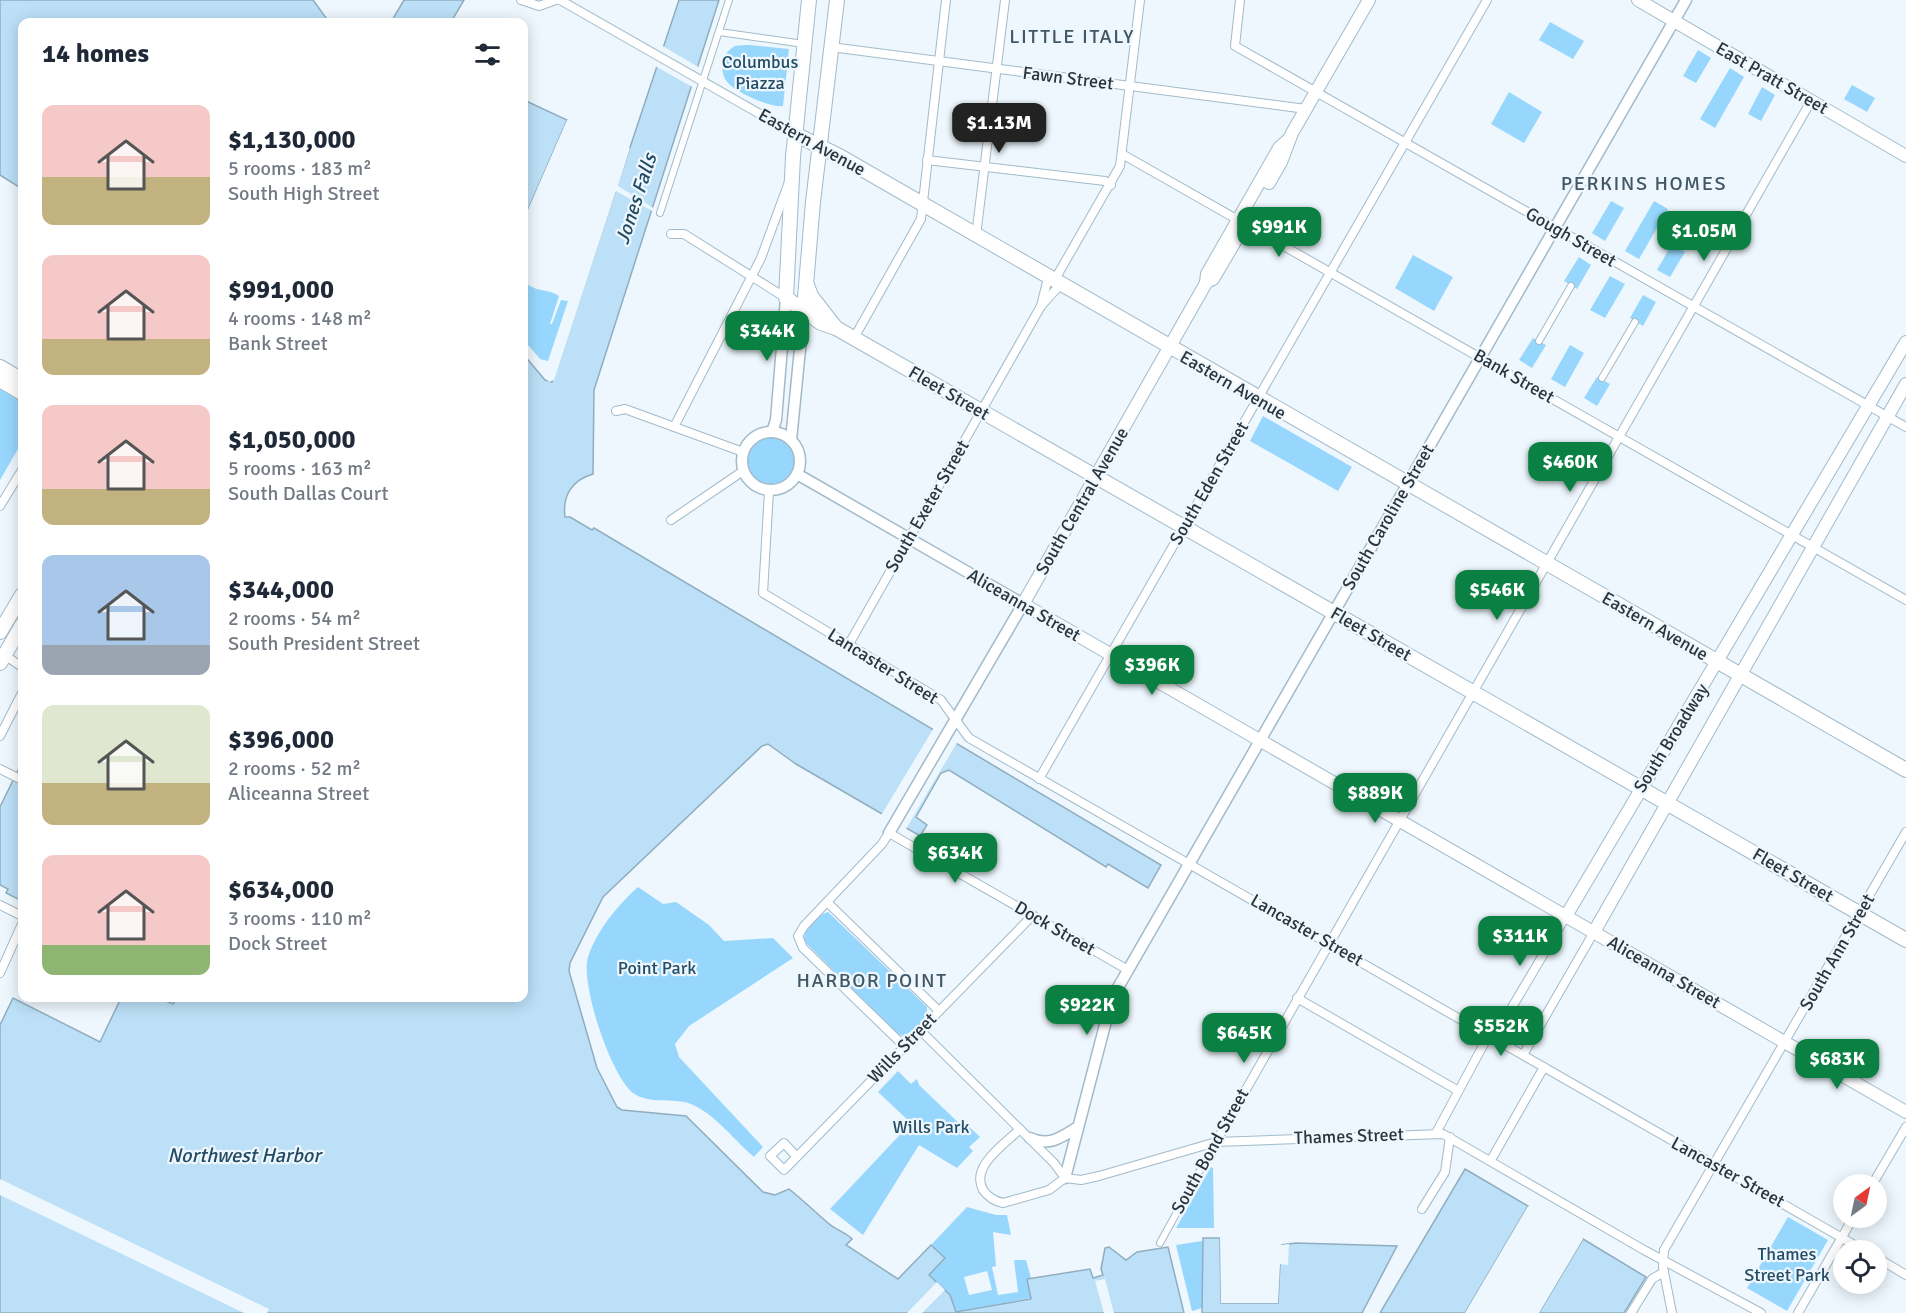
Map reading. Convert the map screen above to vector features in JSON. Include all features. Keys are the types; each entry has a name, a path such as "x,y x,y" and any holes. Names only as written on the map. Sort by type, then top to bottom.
{"main road":[{"path":"786,298 795,134 809,0"},
{"path":"804,309 819,146 837,0"},
{"name":"South Central Avenue","path":"1023,604 1206,282 1214,279 1242,222 1281,162 1289,138 1369,0"},
{"name":"East Pratt Street","path":"1638,0 1906,156"},
{"name":"Eastern Avenue","path":"795,134 922,204 1906,770"},
{"name":"Fleet Street","path":"806,279 811,296 836,328"},
{"name":"Fleet Street","path":"786,298 804,309 820,323 836,328 854,338 1906,940"},
{"name":"South Broadway","path":"1566,916 1634,797 1642,789 1794,535 1906,342"},
{"path":"0,367 18,378"},
{"path":"0,380 18,391"},
{"name":"South Broadway","path":"1594,932 1738,674 1906,384"},
{"path":"0,632 18,602"},
{"name":"Aliceanna Street","path":"1023,604 1906,1112"},
{"path":"1,657 18,631"}],"street":[{"name":"Eastern Avenue","path":"521,0 539,6 558,0 795,134"},
{"path":"660,213 701,80 729,0"},
{"path":"854,338 921,219 946,0"},
{"path":"976,236 1005,0"},
{"name":"South Exeter Street","path":"849,644 1117,174 1122,154 1140,0"},
{"name":"Gough Street","path":"1240,0 1235,46 1906,427"},
{"name":"South Eden Street","path":"1039,779 1487,0"},
{"name":"South Caroline Street","path":"1065,1178 1112,998 1258,740 1686,0"},
{"path":"719,32 804,44"},
{"name":"Fawn Street","path":"831,47 1306,109"},
{"name":"South Bond Street","path":"1160,1243 1471,692 1811,101"},
{"name":"Bank Street","path":"1122,154 1906,600"},
{"path":"927,160 1105,181 1111,184"},
{"path":"674,427 767,244 792,174"},
{"name":"Fleet Street","path":"671,234 684,234 786,298"},
{"name":"South Exeter Street","path":"1041,306 1054,281"},
{"path":"1539,341 1571,286"},
{"path":"772,432 776,420 786,298"},
{"path":"791,440 772,432 755,436 742,452 743,471 753,485 769,491 785,487 797,474 800,456 791,440 804,309"},
{"path":"1602,378 1635,322"},
{"path":"616,411 625,409 742,452"},
{"path":"671,520 743,471"},
{"name":"Aliceanna Street","path":"797,474 1023,604"},
{"path":"0,506 18,477"},
{"name":"Lancaster Street","path":"769,491 763,593 941,700 969,738 1847,1240"},
{"name":"South Central Avenue","path":"891,829 1023,604"},
{"path":"1,657 18,665"},
{"path":"0,736 18,701"},
{"path":"0,769 18,778"},
{"path":"891,829 882,844 804,926 798,936 803,948 904,1046"},
{"name":"Dock Street","path":"891,829 1128,970"},
{"name":"South Ann Street","path":"1662,1259 1666,1247 1906,832"},
{"path":"827,902 939,1011"},
{"path":"0,905 18,914"},
{"name":"Wills Street","path":"796,1156 1033,915"},
{"name":"South Broadway","path":"1436,1133 1457,1090 1486,1040 1498,1031 1566,916"},
{"name":"South Broadway","path":"1523,1055 1594,932"},
{"path":"0,973 18,933"},
{"path":"1297,998 1457,1090"},
{"path":"920,1030 1030,1138 1065,1178"},
{"path":"1491,1160 1544,1067"},
{"path":"1030,1138 1041,1143 1049,1142 1078,1127"},
{"path":"1878,1174 1906,1127"},
{"name":"Thames Street","path":"1020,1129 982,1167 979,1178 986,1193 1003,1203 1048,1190 1065,1178 1081,1180 1099,1176 1216,1142 1436,1133 1450,1137 1761,1313"},
{"path":"1422,1209 1444,1172 1450,1137"},
{"path":"1798,1313 1847,1228"},
{"path":"1662,1259 1672,1313"},
{"path":"1887,1264 1906,1275"},
{"path":"1631,1313 1649,1283 1664,1272"}],"green space":[{"path":"1550,22 1584,41 1573,59 1539,40"},
{"name":"Columbus Piazza","path":"750,45 789,49 783,106 771,105 746,95 732,87 725,78 722,68 727,53 735,46"},
{"path":"1698,50 1711,58 1696,83 1683,76"},
{"path":"1730,68 1744,77 1715,128 1700,119"},
{"path":"1852,85 1875,98 1867,112 1844,99"},
{"path":"1762,87 1775,95 1761,121 1748,114"},
{"path":"1509,92 1542,112 1524,143 1491,124"},
{"path":"1611,201 1624,208 1605,241 1592,233"},
{"path":"1654,201 1668,209 1639,259 1625,251"},
{"path":"1672,244 1685,252 1670,277 1657,270"},
{"path":"1413,255 1453,277 1434,311 1395,288"},
{"path":"1579,257 1591,265 1577,289 1564,281"},
{"path":"1610,276 1625,284 1605,318 1590,310"},
{"path":"528,285 559,296 550,324 552,324 561,300 568,301 548,361 540,359 528,345"},
{"path":"1643,295 1656,302 1643,326 1630,318"},
{"path":"1533,338 1546,345 1532,368 1519,360"},
{"path":"1570,345 1584,353 1565,387 1551,379"},
{"path":"1597,377 1610,384 1597,406 1584,398"},
{"path":"0,388 18,399 18,449 0,480"},
{"path":"1263,416 1352,467 1338,491 1250,441"},
{"path":"771,437 788,444 795,461 788,478 771,485 754,478 747,461 754,444"},
{"name":"Point Park","path":"638,887 663,904 676,902 709,925 724,941 773,938 793,958 689,1026 675,1044 679,1057 763,1147 754,1157 700,1108 684,1102 647,1099 633,1093 624,1083 607,1050 593,1007 587,970 588,957 608,919"},
{"path":"828,912 927,1007 923,1020 912,1031 903,1036 896,1033 804,941 804,936 812,923 819,916"},
{"name":"Wills Park","path":"898,1071 911,1084 917,1079 919,1085 962,1126 965,1123 980,1137 969,1147 973,1151 957,1168 919,1145 863,1235 830,1209 911,1123 878,1092"},
{"path":"1211,1167 1213,1168 1214,1228 1176,1228"},
{"path":"967,1207 996,1215 1007,1215 1011,1235 993,1232 996,1266 992,1267 998,1295 1018,1292 1014,1260 1026,1260 1031,1278 1027,1279 1031,1298 956,1312 950,1295 929,1274 945,1259 931,1245","holes":["987,1271 992,1290 969,1295 964,1277"]},
{"name":"Thames Street Park","path":"1788,1217 1828,1240 1787,1311 1747,1288"},
{"path":"1202,1241 1202,1308 1192,1311 1176,1245"}],"water":[{"path":"0,0 313,0 326,18 18,18 18,186 0,175"},
{"path":"404,0 464,0 453,18 393,18"},
{"name":"Northwest Harbor","path":"679,0 719,0 594,390 593,474 579,480 570,490 565,502 565,517 570,517 592,530 594,528 1161,865 1148,888 1108,864 1106,867 949,770 941,773 916,817 927,825 920,836 796,764 768,744 762,746 603,897 570,963 569,971 597,1068 617,1107 622,1110 686,1116 763,1192 775,1195 789,1189 828,1223 852,1239 846,1245 898,1279 931,1245 945,1258 929,1275 950,1295 956,1312 1031,1299 1027,1279 1090,1269 1093,1278 1103,1275 1101,1269 1105,1248 1109,1247 1126,1260 1137,1252 1168,1247 1184,1313 0,1313 0,1025 13,998 100,1042 119,1002 168,1002 173,1004 174,1002 528,1002 528,360 545,380 552,382"},
{"path":"528,102 567,120 528,210"},
{"path":"18,770 18,899 6,893 8,889 0,885 0,807"},
{"path":"1465,1169 1528,1206 1465,1313 1380,1313"},
{"path":"1203,1238 1220,1238 1221,1303 1278,1303 1281,1245 1296,1243 1397,1246 1362,1313 1202,1313"},
{"path":"1583,1239 1646,1277 1624,1313 1539,1313"}],"pier":[{"path":"661,45 700,68 694,88 655,66"},
{"path":"567,120 570,121 528,213"},
{"path":"628,147 630,148 618,186 655,209 654,212 616,191 554,380 549,382 528,356 550,379"},
{"path":"935,726 958,741 906,829 899,827 880,817"},
{"path":"0,1179 269,1309 267,1313 244,1313 0,1195"},
{"path":"1528,1206 1530,1208 1513,1238 1468,1313 1465,1313"},
{"path":"1220,1235 1223,1238 1224,1300 1275,1300 1278,1245 1281,1242 1281,1245 1289,1244 1288,1265 1280,1264 1278,1303 1221,1303"},
{"path":"1580,1237 1583,1239 1539,1313 1536,1313"},
{"path":"1105,1279 1114,1313 1104,1313 1095,1281"},
{"path":"937,1282 945,1290 922,1313 907,1313"}],"district":[{"name":"LITTLE ITALY","path":"1072,36"},
{"name":"PERKINS HOMES","path":"1644,183"},
{"name":"HARBOR POINT","path":"872,980"}],"water label":[{"name":"Jones Falls","path":"636,199"}]}
